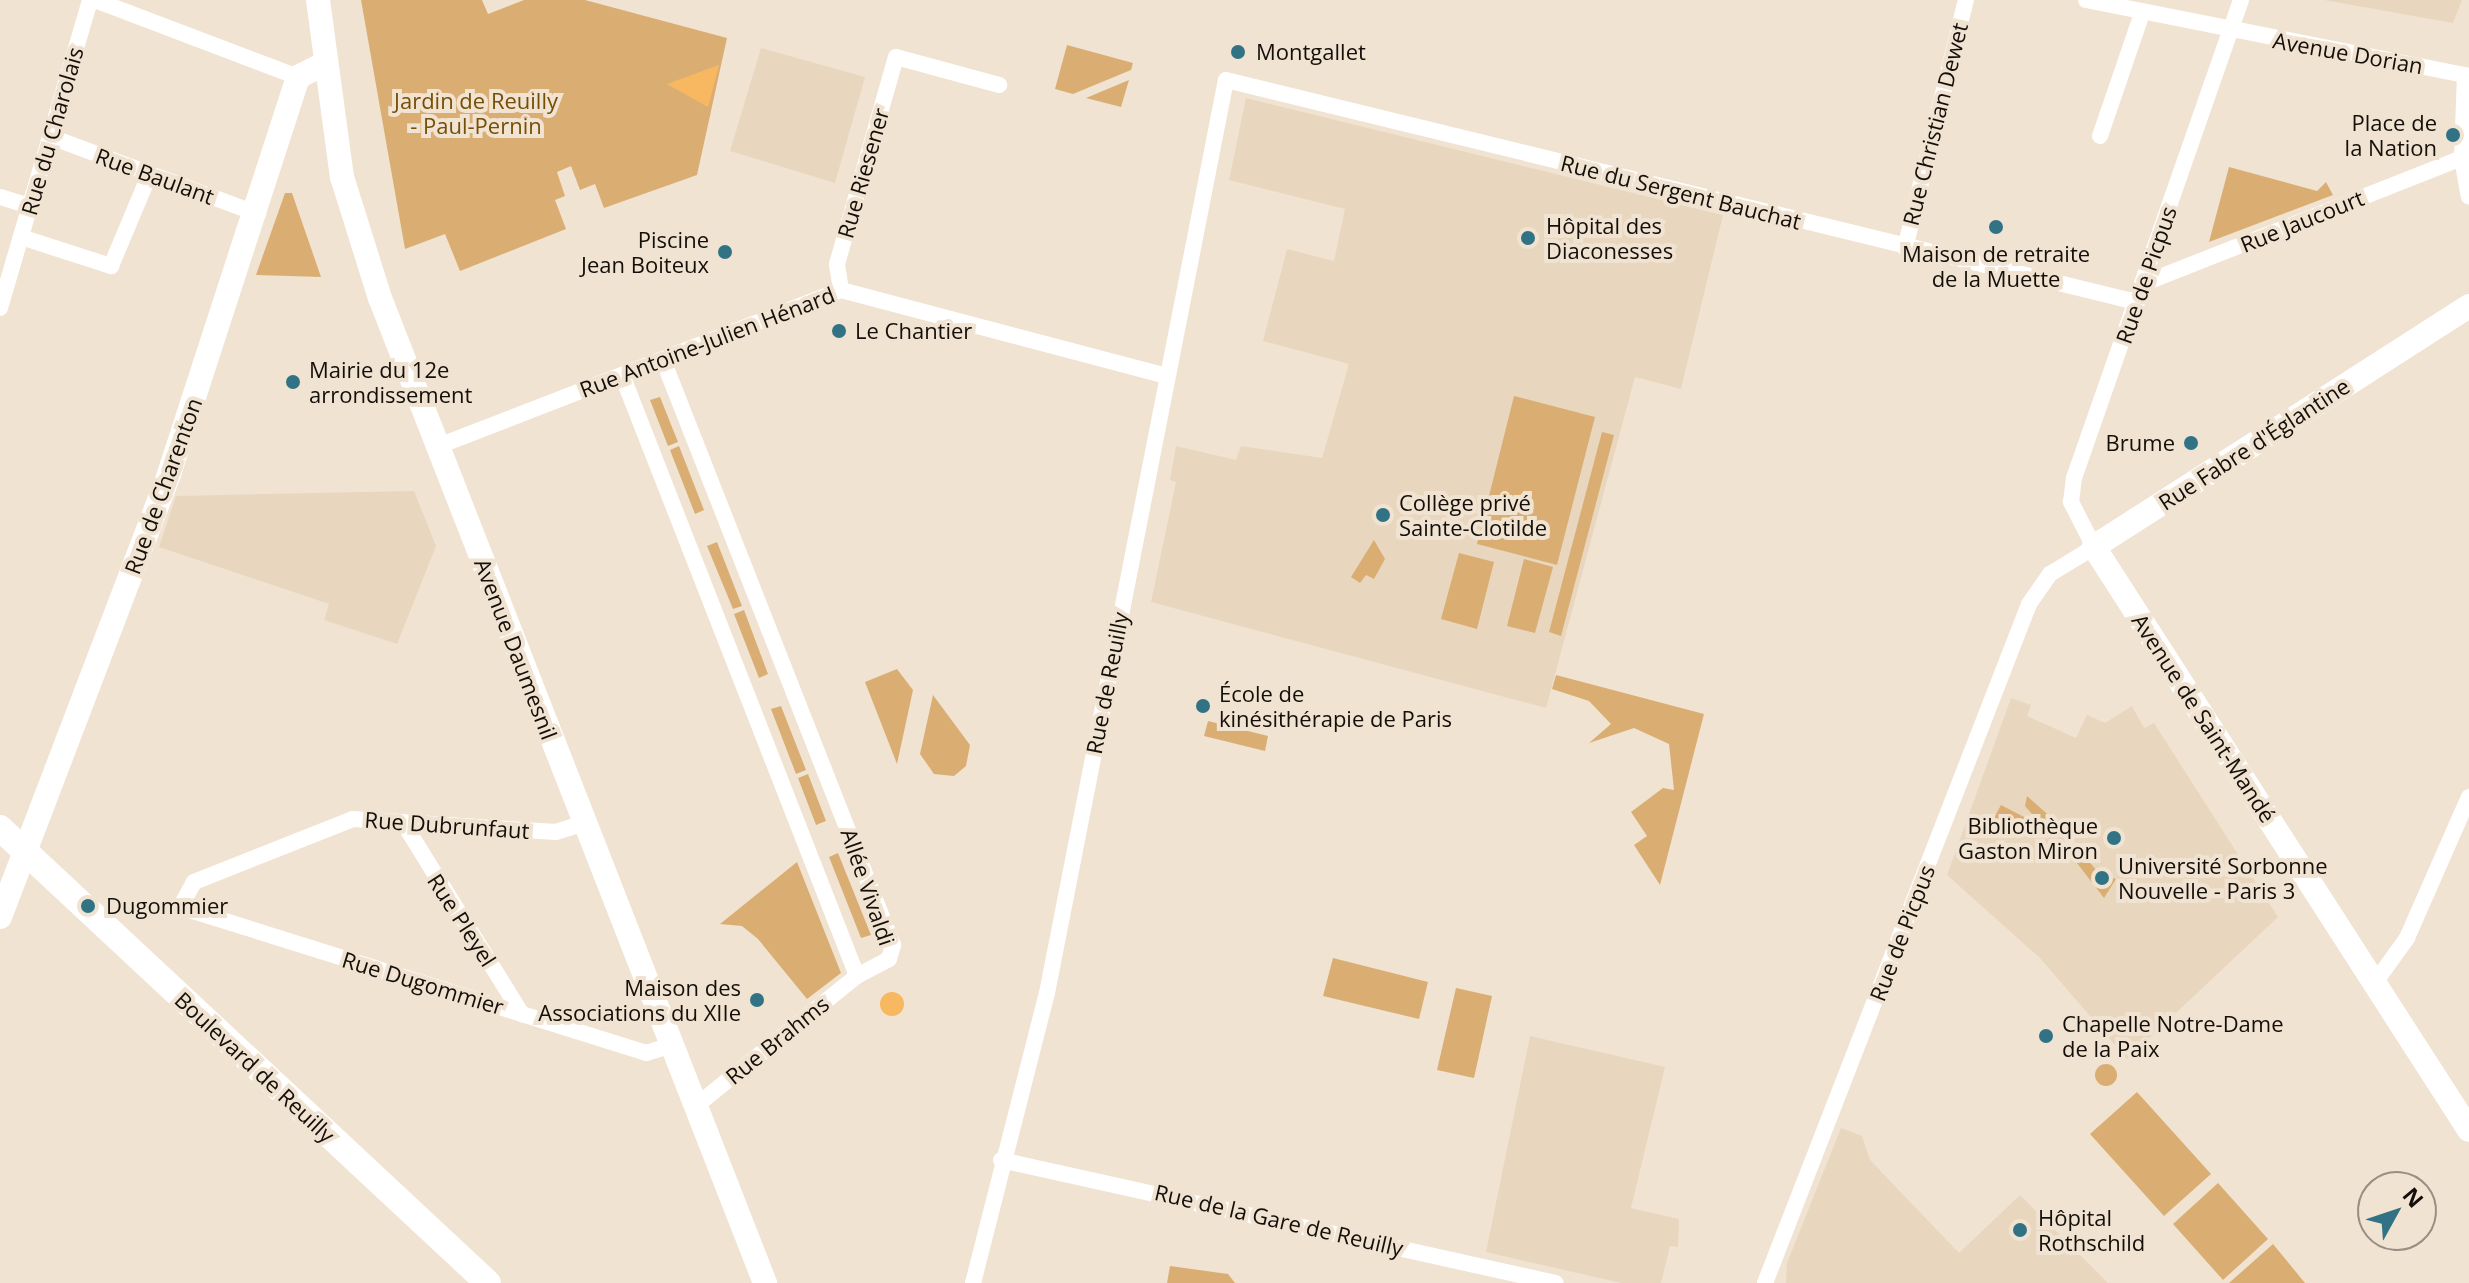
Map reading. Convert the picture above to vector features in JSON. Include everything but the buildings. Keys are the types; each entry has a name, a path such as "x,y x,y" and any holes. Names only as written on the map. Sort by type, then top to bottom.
{"main road":[{"name":"Boulevard de Reuilly","path":"0,828 25,848 488,1283"}],"street":[{"path":"92,0 298,77 324,64"},
{"name":"Rue du Charolais","path":"0,308 92,0"},
{"name":"Avenue Daumesnil","path":"318,0 324,64 344,184 436,447 765,1283"},
{"name":"Rue Christian Dewet","path":"1905,248 1966,0"},
{"name":"Avenue Dorian","path":"2086,0 2230,33 2465,75 2462,158"},
{"name":"Rue de Picpus","path":"2094,547 2071,492 2241,0"},
{"path":"2100,136 2142,13"},
{"name":"Rue Riesener","path":"841,290 837,264 896,57 999,85"},
{"name":"Rue de Charenton","path":"0,917 164,488 258,214 298,77"},
{"name":"Rue du Sergent Bauchat","path":"1226,80 1905,248 2137,302"},
{"name":"Rue de Reuilly","path":"973,1283 1001,1160 1047,993 1226,80"},
{"name":"Rue Baulant","path":"51,137 258,214"},
{"path":"2462,158 2469,196"},
{"name":"Rue Jaucourt","path":"2142,284 2462,158"},
{"path":"21,237 111,266 150,173"},
{"path":"0,197 30,206"},
{"name":"Rue Antoine-Julien Hénard","path":"436,447 841,290 1167,376"},
{"name":"Rue Fabre d'Églantine","path":"2040,583 2469,306"},
{"name":"Allée Vivaldi","path":"622,375 857,976 889,959 893,945 663,360"},
{"name":"Avenue de Saint-Mandé","path":"2094,547 2469,1130"},
{"name":"Rue de Picpus","path":"1765,1283 2040,583"},
{"path":"2374,984 2407,938 2469,797"},
{"name":"Rue Dubrunfaut","path":"184,896 194,882 330,825 404,824 556,832 585,823"},
{"name":"Rue Pleyel","path":"404,824 522,1014"},
{"name":"Rue Dugommier","path":"184,896 190,910 646,1053 672,1045"},
{"name":"Rue Brahms","path":"697,1105 857,976"},
{"name":"Rue de la Gare de Reuilly","path":"1001,1160 1556,1283"}],"shaded area":[{"path":"2324,0 2462,0 2453,23"},
{"path":"761,48 865,77 835,183 730,151"},
{"path":"719,65 708,107 667,84"},
{"path":"1246,98 1723,215 1681,389 1635,377 1546,708 1151,602 1176,482 1170,480 1176,446 1236,460 1241,446 1322,458 1349,364 1263,341 1287,249 1334,261 1345,209 1229,180"},
{"path":"414,491 436,546 397,644 324,620 329,604 159,547 176,496"},
{"name":"Université Sorbonne Nouvelle - Paris 3","path":"2011,698 2031,705 2027,716 2076,738 2087,715 2105,723 2132,706 2144,728 2154,723 2278,917 2127,1059 2040,958 1947,875"},
{"path":"892,992 900,996 904,1004 900,1012 892,1016 884,1012 880,1004 884,996"},
{"path":"1530,1036 1665,1067 1631,1208 1679,1219 1678,1247 1670,1246 1661,1283 1621,1283 1486,1252"},
{"path":"1841,1128 1862,1136 1870,1160 1959,1253 2020,1195 2108,1283 1786,1283 1787,1263"}],"green space":[{"name":"Jardin de Reuilly - Paul-Pernin","path":"361,0 482,0 488,14 524,0 585,0 727,38 697,175 604,208 595,184 580,190 571,166 557,172 565,196 555,200 566,229 460,271 445,234 405,249"},
{"path":"1067,45 1133,63 1131,70 1073,94 1055,89"},
{"path":"1129,80 1121,107 1086,98"},
{"path":"2229,167 2317,191 2326,182 2333,195 2209,242"},
{"path":"285,193 292,193 321,277 256,275"},
{"path":"1514,396 1595,417 1557,565 1477,544"},
{"path":"660,397 678,442 668,446 650,400"},
{"path":"1602,432 1614,435 1561,636 1549,632"},
{"path":"679,446 704,510 695,514 670,450"},
{"path":"1374,540 1385,559 1374,579 1366,575 1360,583 1351,577"},
{"path":"717,542 742,606 733,609 707,546"},
{"path":"1459,553 1494,562 1477,629 1441,619"},
{"path":"1524,559 1553,567 1535,633 1507,626"},
{"path":"744,610 768,674 759,678 734,614"},
{"path":"897,669 913,690 897,764 865,682"},
{"path":"1556,675 1704,714 1660,885 1634,845 1647,836 1631,812 1663,788 1674,790 1669,744 1634,728 1589,743 1611,724 1589,701 1552,689"},
{"path":"933,695 970,745 966,766 954,776 934,774 920,754"},
{"path":"781,706 806,770 796,774 771,709"},
{"path":"1208,721 1268,736 1265,751 1204,736"},
{"path":"808,774 826,821 816,825 798,778"},
{"path":"2027,796 2054,820 2049,834 2025,806"},
{"path":"2001,805 2024,817 2024,829 1994,818"},
{"path":"2077,848 2099,873 2116,879 2104,898 2073,858"},
{"path":"838,853 871,935 861,938 829,857"},
{"path":"797,862 841,973 807,999 758,939 742,926 720,924"},
{"path":"1333,958 1428,982 1419,1019 1323,996"},
{"path":"1456,988 1492,996 1474,1078 1437,1070"},
{"path":"2102,1064 2110,1064 2117,1075 2110,1086 2102,1086 2095,1079 2095,1071"},
{"path":"2137,1092 2211,1174 2164,1216 2090,1134"},
{"path":"2218,1183 2268,1239 2223,1280 2173,1224"},
{"path":"2273,1244 2305,1283 2229,1283"},
{"path":"1170,1266 1228,1274 1235,1283 1167,1283"}],"place":[{"name":"Montgallet","path":"1238,52"},
{"name":"Place de la Nation","path":"2453,135"},
{"name":"Maison de retraite de la Muette","path":"1996,227"},
{"name":"Hôpital des Diaconesses","path":"1528,238"},
{"name":"Piscine Jean Boiteux","path":"725,252"},
{"name":"Le Chantier","path":"839,331"},
{"name":"Mairie du 12e arrondissement","path":"293,382"},
{"name":"Brume","path":"2191,443"},
{"name":"Collège privé Sainte-Clotilde","path":"1383,515"},
{"name":"École de kinésithérapie de Paris","path":"1203,706"},
{"name":"Bibliothèque Gaston Miron","path":"2114,838"},
{"name":"Université Sorbonne Nouvelle - Paris 3","path":"2102,878"},
{"name":"Dugommier","path":"88,906"},
{"name":"Maison des Associations du XIIe","path":"757,1000"},
{"name":"Chapelle Notre-Dame de la Paix","path":"2046,1036"},
{"name":"Hôpital Rothschild","path":"2020,1230"}]}
